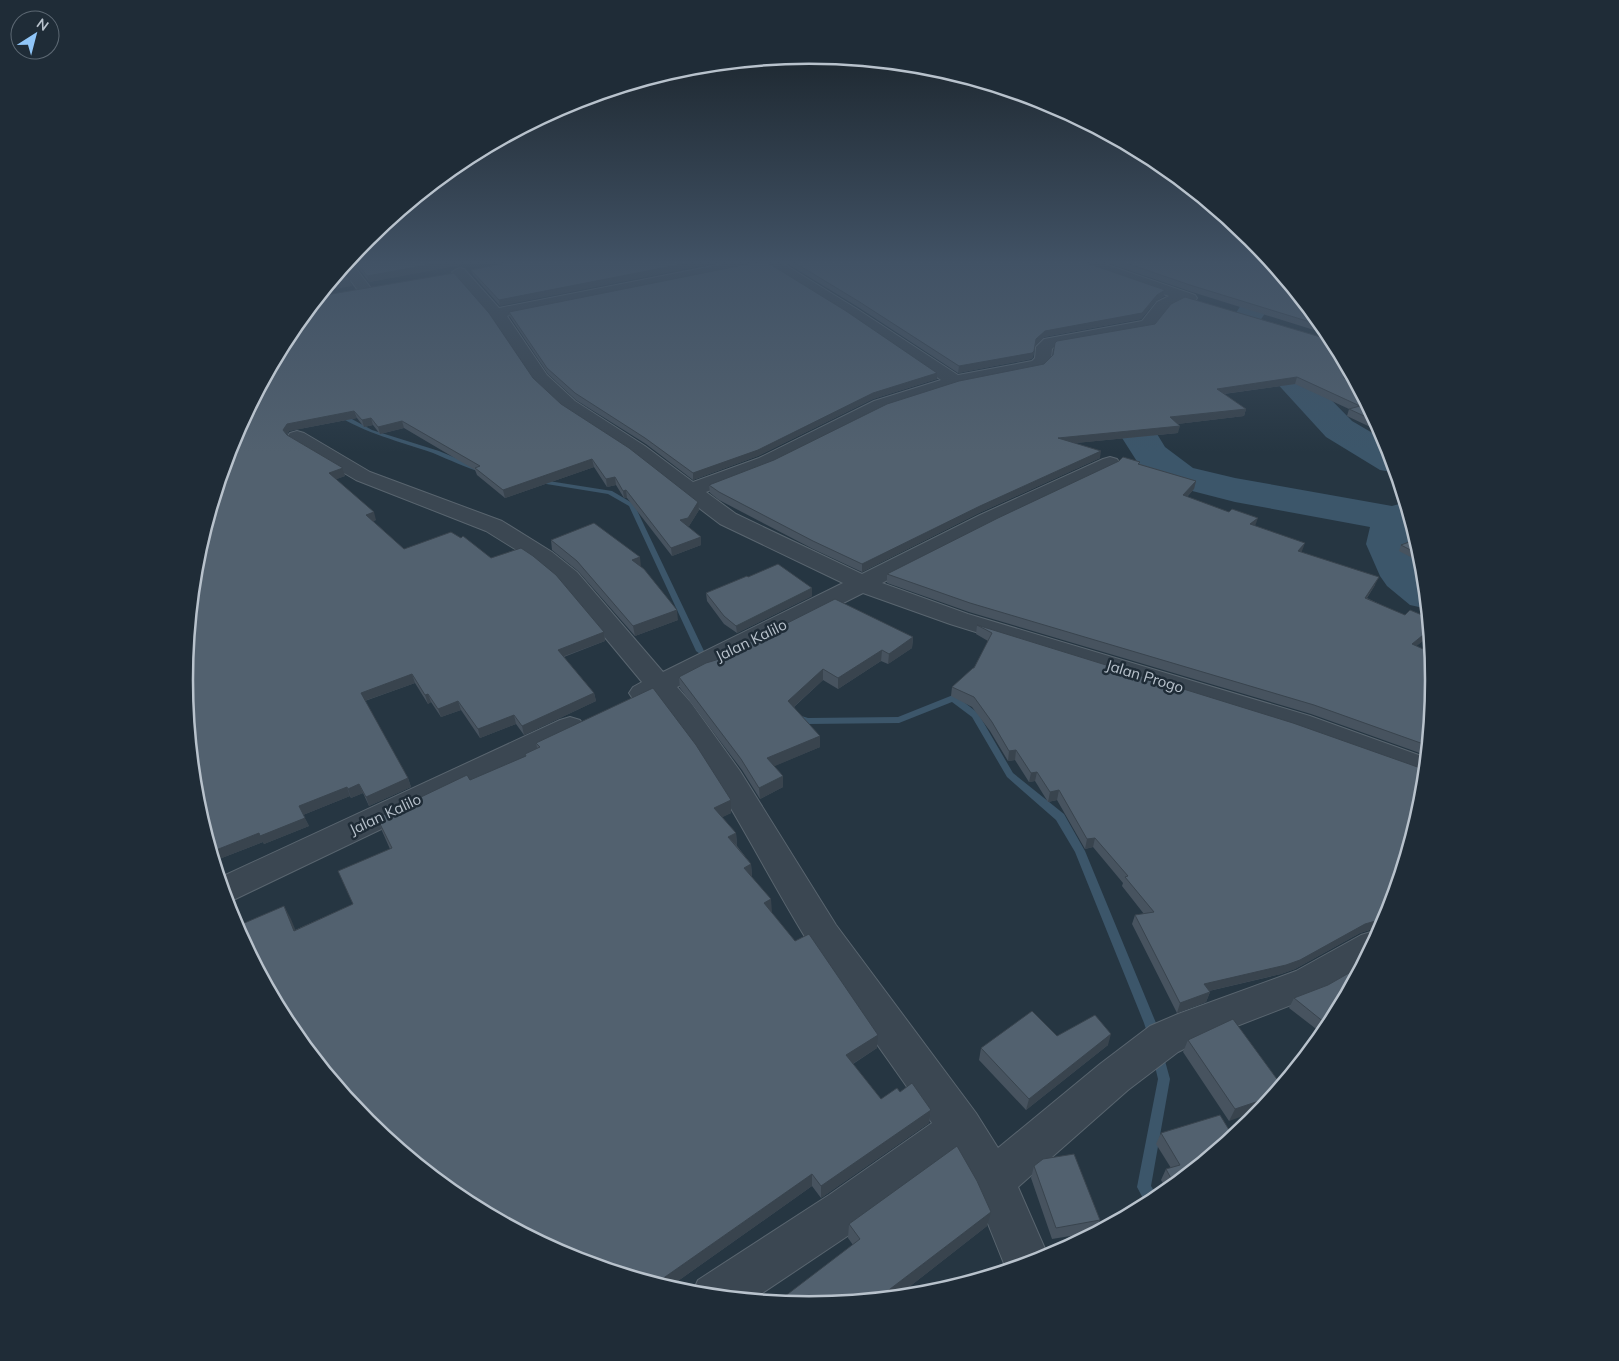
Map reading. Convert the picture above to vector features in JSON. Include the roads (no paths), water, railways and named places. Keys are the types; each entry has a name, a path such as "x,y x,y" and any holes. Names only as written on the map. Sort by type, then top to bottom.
{"street":[{"path":"504,325 541,379 569,405 638,450 689,491 728,519 839,571 862,584"},
{"path":"871,325 955,381"},
{"path":"689,491 766,462 880,405 955,381 1037,365 1043,360 1044,347 1050,342 1148,325"},
{"path":"297,437 363,476 494,526 544,557 568,577 681,710 729,779 823,935 961,1128 993,1180 1025,1258"},
{"name":"Jalan Kalilo","path":"623,702 988,520 1110,463"},
{"name":"Jalan Progo","path":"862,584 959,618 1300,723 1420,767"},
{"name":"Jalan Kalilo","path":"228,887 596,715"},
{"path":"993,1180 1114,1077 1164,1039 1199,1023 1309,982 1364,952"},
{"path":"724,1291 845,1211 961,1128"}],"waterway":[{"path":"1243,325 1244,339 1285,372 1339,429 1384,456"},
{"path":"1089,394 1101,396 1125,408 1135,430 1151,455 1179,476 1235,490 1393,519"},
{"path":"337,413 370,431 437,452 470,467 484,471"},
{"path":"536,481 610,492 632,505 700,651"},
{"path":"1393,519 1404,516"},
{"path":"1393,519 1388,544 1403,576 1419,589"},
{"path":"795,717 808,721 899,720 953,698 975,715 1010,775 1060,817 1080,851 1154,1037"},
{"path":"1149,1195 1144,1187 1164,1079 1158,1054"}]}
